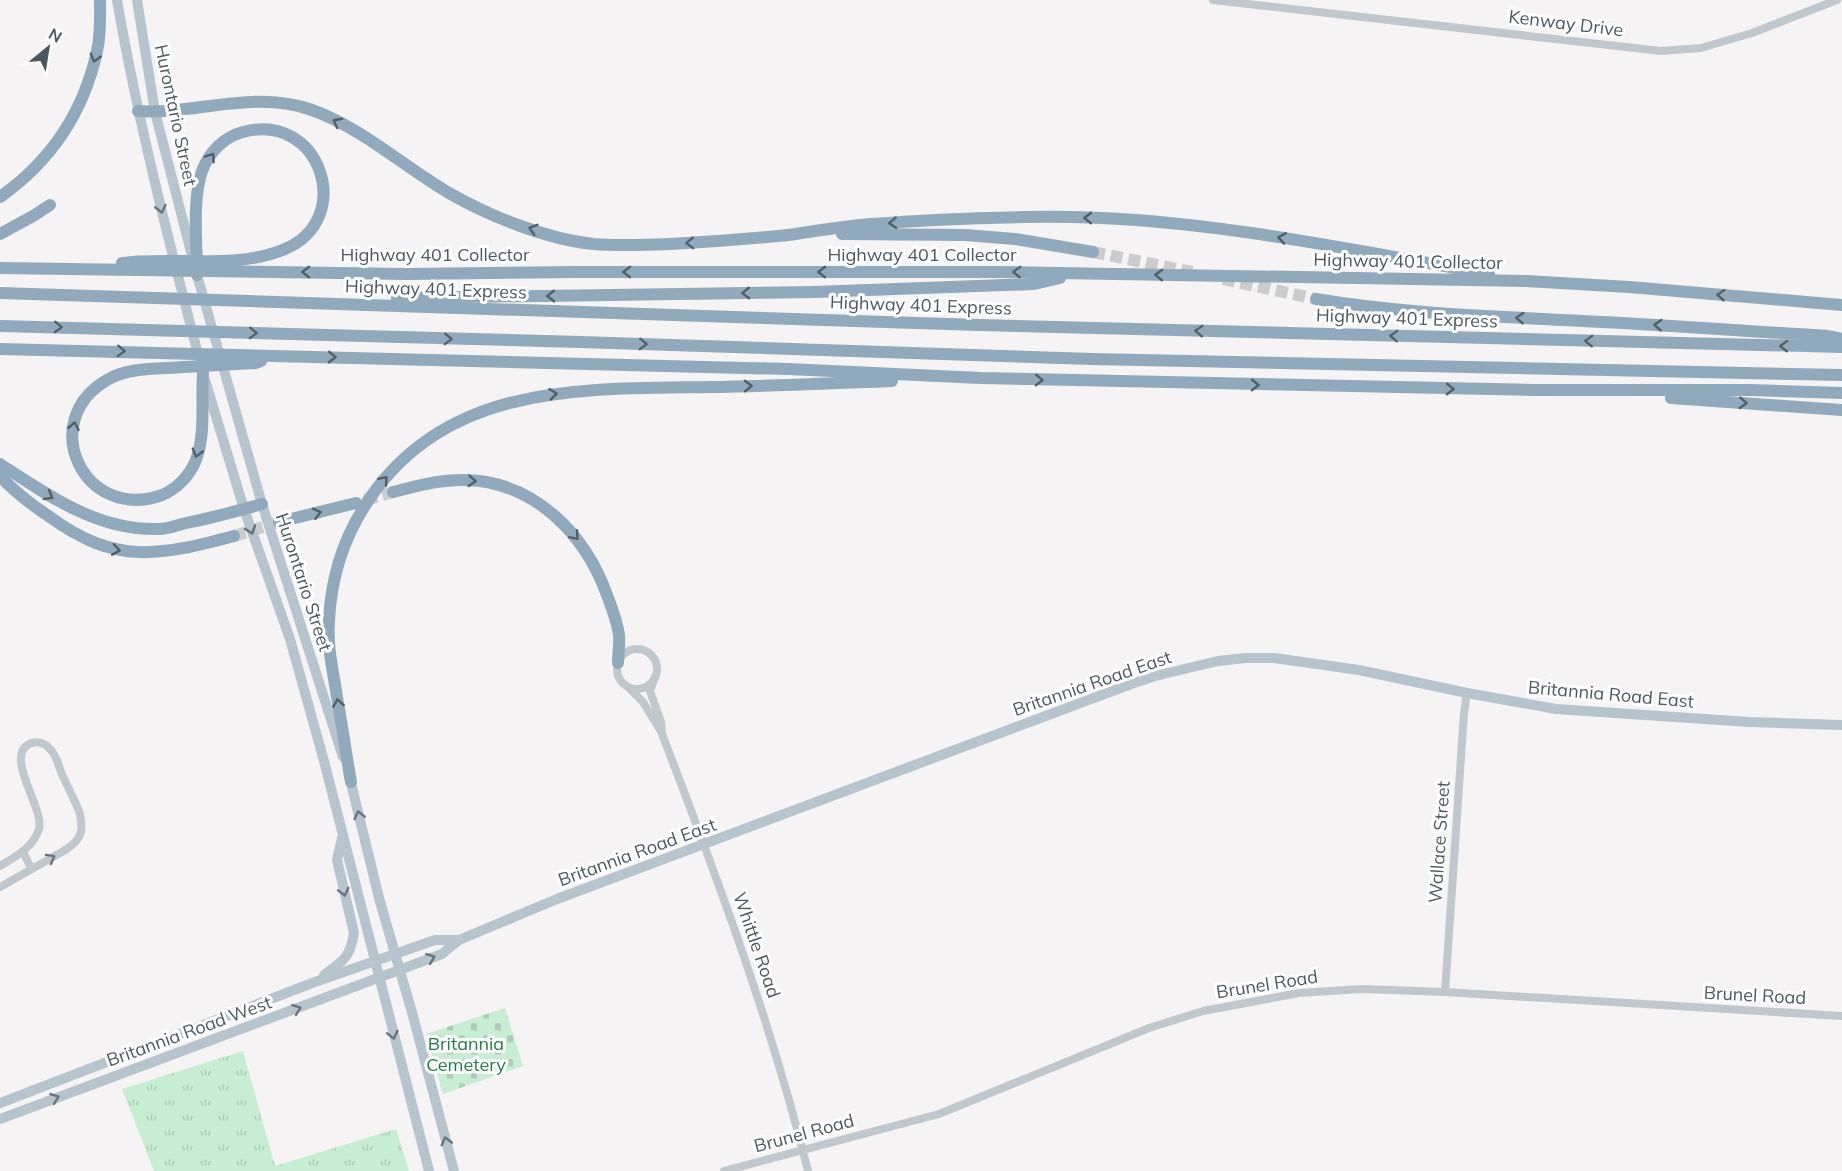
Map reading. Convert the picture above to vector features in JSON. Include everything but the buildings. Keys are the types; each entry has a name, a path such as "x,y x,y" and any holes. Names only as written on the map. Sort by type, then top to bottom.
{"highway":[{"path":"0,197 42,159 72,119 98,49 100,0"},
{"path":"138,111 155,112 242,101 276,102 309,108 338,121 450,193 502,220 568,240 594,244 715,242 882,223 1027,217 1117,219 1221,228 1526,281"},
{"path":"80,270 129,262 208,261 246,258 285,249 304,237 317,218 323,196 321,174 311,153 300,141 272,129 253,129 235,134 221,143 210,155 202,172 192,233 197,275"},
{"path":"0,234 50,204"},
{"path":"790,234 965,235 1016,239 1093,252"},
{"name":"Highway 401 Collector","path":"0,268 407,273 1001,272 1526,281 1629,287 1842,305"},
{"path":"270,302 384,298 814,292 1034,284 1076,274"},
{"name":"Highway 401 Express","path":"0,293 991,325 1842,347"},
{"path":"1316,299 1412,312 1655,325 1828,336 1842,339"},
{"path":"0,326 1092,359 1842,375"},
{"path":"0,349 788,369 981,378 1580,391 1751,390 1842,393"},
{"path":"203,373 205,395 200,443 196,460 180,484 167,493 151,499 135,501 107,494 93,484 83,473 76,460 72,431 81,402 93,389 122,373 256,363 273,356"},
{"path":"351,782 328,639 331,601 339,561 357,520 377,487 402,460 447,427 497,405 554,394 599,390 981,378"},
{"path":"1580,391 1842,410"},
{"path":"0,464 45,494 78,512 127,526 161,529 262,504"},
{"path":"0,476 9,486 63,527 106,548 137,553 152,552 195,547 234,536"},
{"path":"393,492 443,481 475,481 513,491 548,510 573,533 593,562 617,624 618,663"},
{"path":"279,522 356,503"}],"main road":[{"name":"Hurontario Street","path":"117,0 138,111 203,373"},
{"name":"Hurontario Street","path":"137,0 155,112 192,233"},
{"name":"Hurontario Street","path":"197,275 262,504 351,782 394,955 389,974 429,1171"},
{"name":"Hurontario Street","path":"205,395 290,639 379,960 389,974 454,1171"},
{"name":"Britannia Road East","path":"389,974 442,954 459,940 557,899 1136,682 1211,663 1256,658 1305,661 1556,709 1749,722 1842,725"},
{"path":"315,981 347,957 352,945 354,933 337,860 343,835"},
{"name":"Britannia Road East","path":"379,960 435,940 459,940"},
{"name":"Britannia Road West","path":"0,1103 315,981 379,960"},
{"name":"Britannia Road West","path":"0,1119 389,974"}],"street":[{"name":"Kenway Drive","path":"1213,0 1661,51 1701,48 1752,33 1837,0"},
{"path":"630,651 644,651 654,660 655,677 650,685 644,688 630,688 624,685 618,676 618,663 621,657 630,651"},
{"name":"Whittle Road","path":"655,677 650,691 661,722 662,734"},
{"name":"Whittle Road","path":"630,688 643,702 662,734 704,845 760,1002 808,1171"},
{"name":"Wallace Street","path":"1445,992 1467,693"},
{"path":"0,867 22,852 37,834 40,822 38,810 20,760 25,747 30,743 38,742 47,745 53,752 80,814 82,828 80,835 74,844 0,887"},
{"path":"22,852 31,868"},
{"name":"Brunel Road","path":"724,1171 939,1114 1149,1028 1203,1011 1299,993 1362,989 1445,992 1842,1016"}],"green space":[{"name":"Britannia Cemetery","path":"505,1008 523,1066 443,1094 426,1034"},
{"path":"243,1051 275,1166 396,1129 409,1171 154,1171 122,1089"}],"tunnel":[{"path":"1093,252 1192,272"},
{"path":"1223,279 1316,299"},
{"path":"365,500 393,492"},
{"path":"234,536 279,522"}]}
